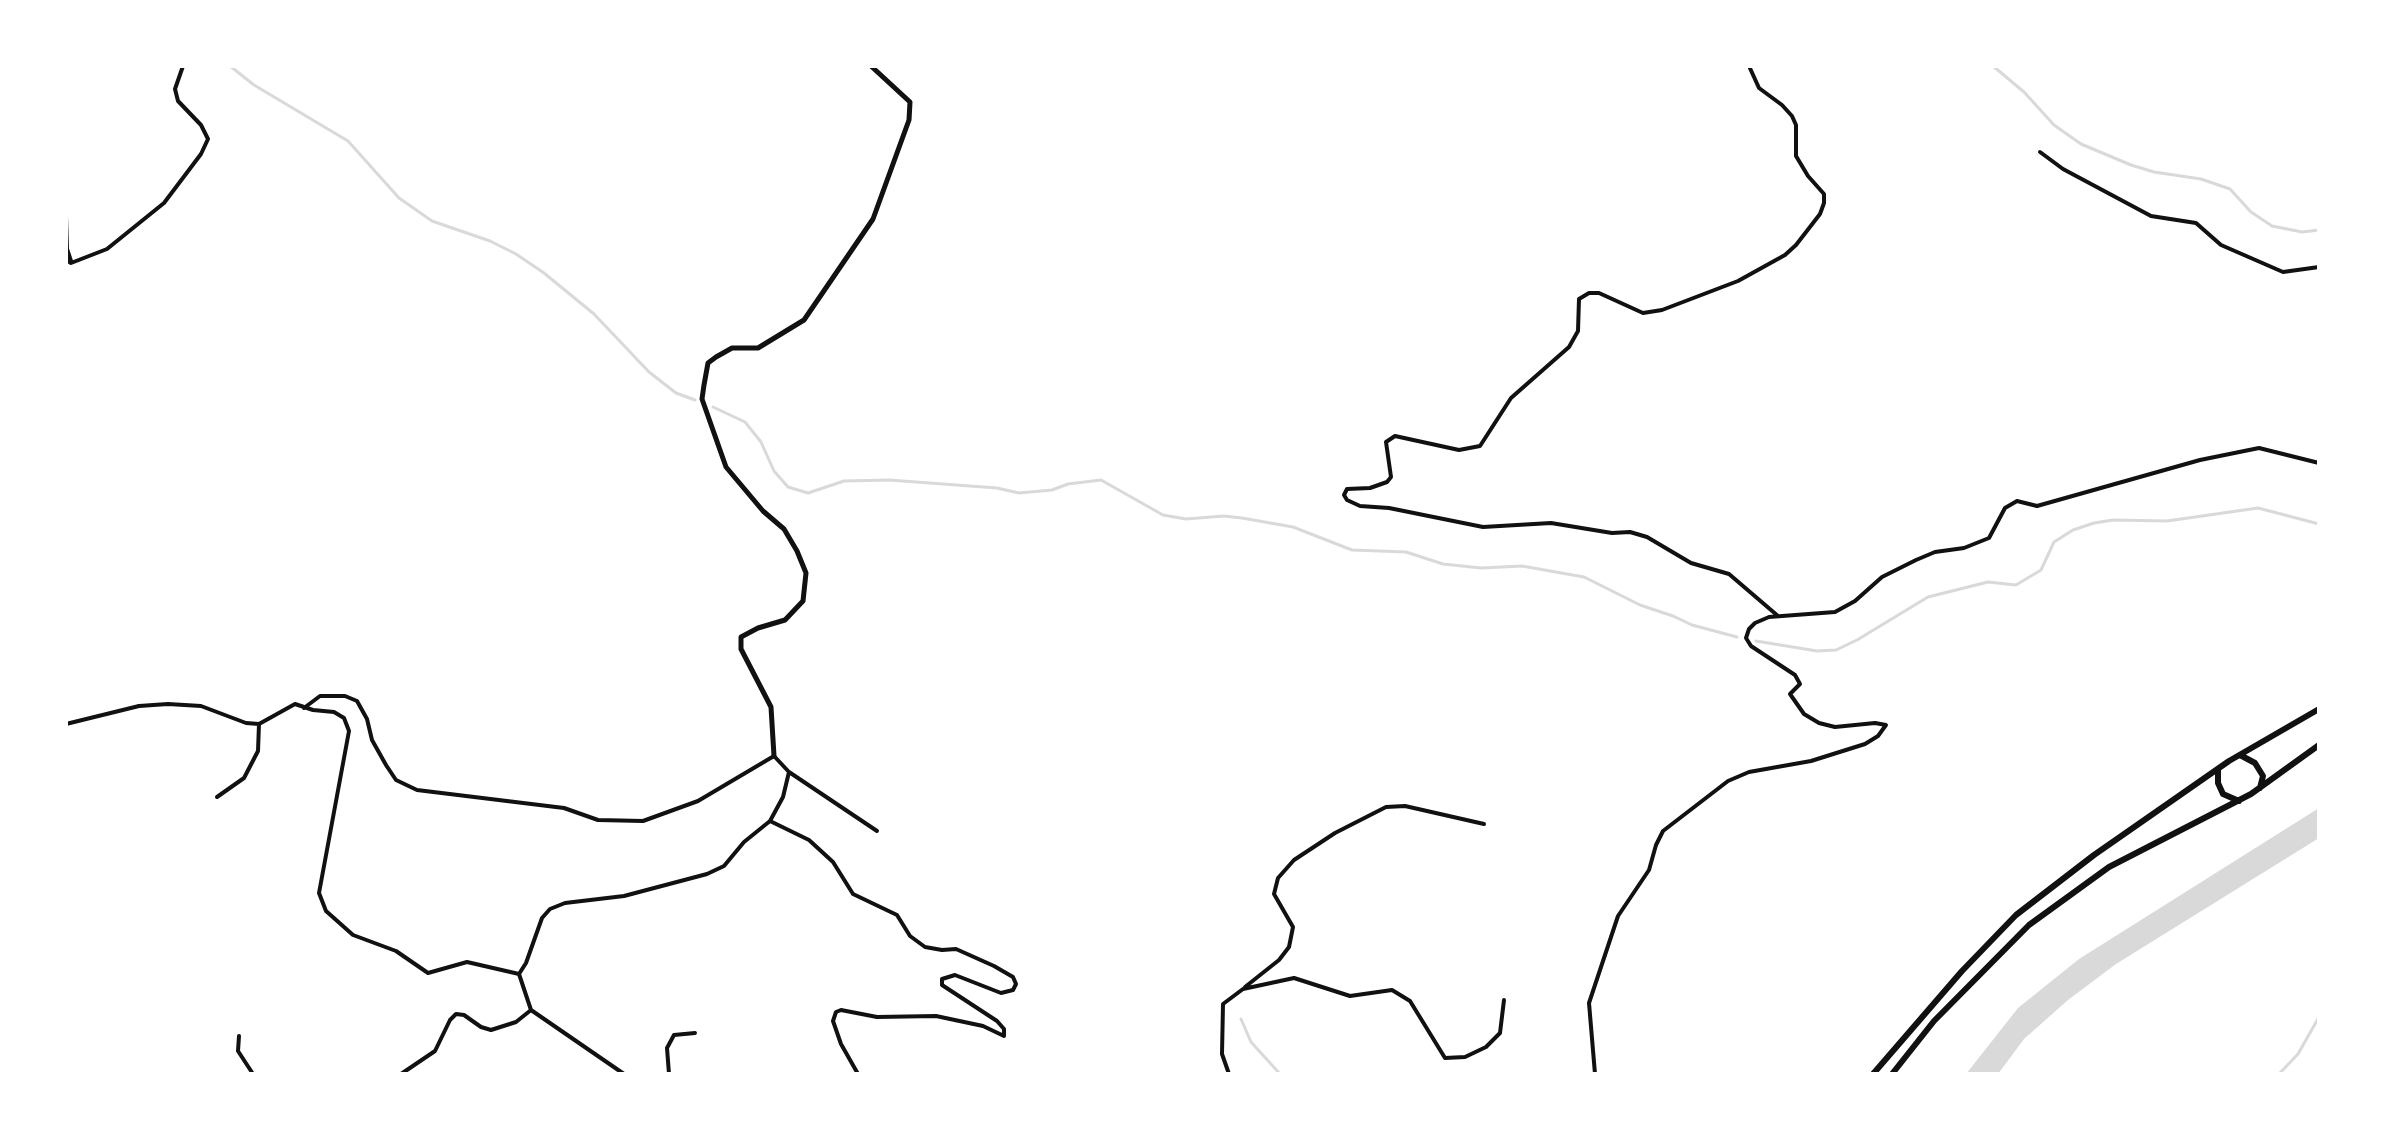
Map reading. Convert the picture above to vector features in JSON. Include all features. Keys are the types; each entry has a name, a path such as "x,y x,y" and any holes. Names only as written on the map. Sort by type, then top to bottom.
{"highway":[{"path":"1873,1074 1962,971 2016,915 2094,855 2218,769 2319,709"},
{"path":"1892,1074 1934,1021 2029,925 2109,867 2239,801 2319,745"},
{"path":"2240,755 2255,763 2263,776 2260,788"},
{"path":"2218,769 2218,783 2223,794 2239,801"}],"street":[{"path":"66,216 69,262 107,249 164,203 201,154 208,139 201,125 178,101 175,89 183,66"},
{"path":"871,66 910,102 909,120 873,219 804,320 758,348 732,348 708,363 702,399 726,467 763,511 784,529 806,573 803,601 785,620 741,637 741,649 771,707 774,756 789,772 877,831"},
{"path":"1749,66 1759,88 1792,116 1796,125 1796,156 1824,194 1820,214 1796,245 1785,255 1738,281 1662,310 1643,313 1599,293 1589,293 1579,299 1578,331 1569,347 1511,398 1480,446 1459,450 1395,436 1386,442 1391,477 1387,482 1370,488 1347,489 1344,495 1347,500 1360,506 1389,508 1483,527 1551,523 1612,533 1630,532 1647,537 1691,563 1729,574 1778,616"},
{"path":"2040,152 2063,169 2151,216 2196,223 2221,245 2283,272 2319,267"},
{"path":"1595,1074 1589,1003 1618,916 1649,870 1663,831 1728,781 1749,772 1811,761 1865,744 1878,736 1886,725 1875,723 1835,727 1819,723 1804,714 1790,694 1800,684 1795,675 1751,646 1746,638 1755,623 1765,617 1835,612 1855,601 1882,577 1935,552 1964,548 1989,538 2005,508 2017,501 2037,506 2200,460 2259,448 2319,463"},
{"path":"304,708 320,696 345,696 357,701 367,719 372,740 396,780 417,790 564,808 598,820 643,821 698,801 774,756"},
{"path":"66,724 139,706 201,706 246,723 259,724 295,704 334,712 344,718 349,731 319,893 326,911 353,935 396,951 428,973 467,962 519,974"},
{"path":"217,797 244,778 258,751 259,724"},
{"path":"624,1074 531,1010 521,988 519,974 542,918 550,909 574,902 624,896 707,874 724,866 744,842 770,821 783,797 789,772"},
{"path":"1229,1074 1222,1054 1223,1004 1279,960 1289,947 1293,927 1274,894 1278,878 1294,860 1335,833 1386,807 1405,806 1484,824"},
{"path":"770,821 809,840 833,862 853,894 897,915 910,936 925,947 956,949 1013,977 1016,984 1013,990 1001,993 955,975 942,979 942,985 997,1021 1004,1029 1004,1036 983,1026 936,1016 877,1017 841,1010 836,1012 833,1021 841,1044 858,1074"},
{"path":"1243,989 1294,978 1350,996 1392,990 1410,1001 1445,1058 1465,1057 1486,1047 1500,1033 1504,1000"},
{"path":"401,1074 435,1051 456,1014 464,1015 491,1030 516,1022 531,1010"},
{"path":"669,1074 667,1048 674,1035 695,1033"},
{"path":"239,1036 238,1051 253,1074"}],"shaded area":[{"path":"2319,808 2319,838 2116,964 2068,1000 2024,1039 1998,1074 1966,1074 2018,1008 2079,959"}],"waterway":[{"path":"230,66 254,85 348,141 399,198 432,221 490,241 544,273 594,314 649,372 676,393 695,400"},
{"path":"1993,66 2024,92 2054,125 2081,144 2154,172 2201,179 2230,189 2251,212 2272,226 2302,232 2319,230"},
{"path":"713,407 745,422 761,442 774,471 788,487 808,493 844,481 889,480 997,488 1019,493 1101,480 1163,515 1186,519 1242,518 1293,527 1352,550 1406,552 1443,564 1481,568 1522,566 1584,577 1640,605 1692,625 1737,637"},
{"path":"1756,641 1817,651 1836,650 1928,597 1988,582 2016,585 2041,570 2054,542 2073,530 2094,523 2113,520 2167,521 2258,508 2319,524"},
{"path":"2279,1074 2298,1054 2319,1017"},
{"path":"1241,1019 1251,1042 1280,1074"}]}
